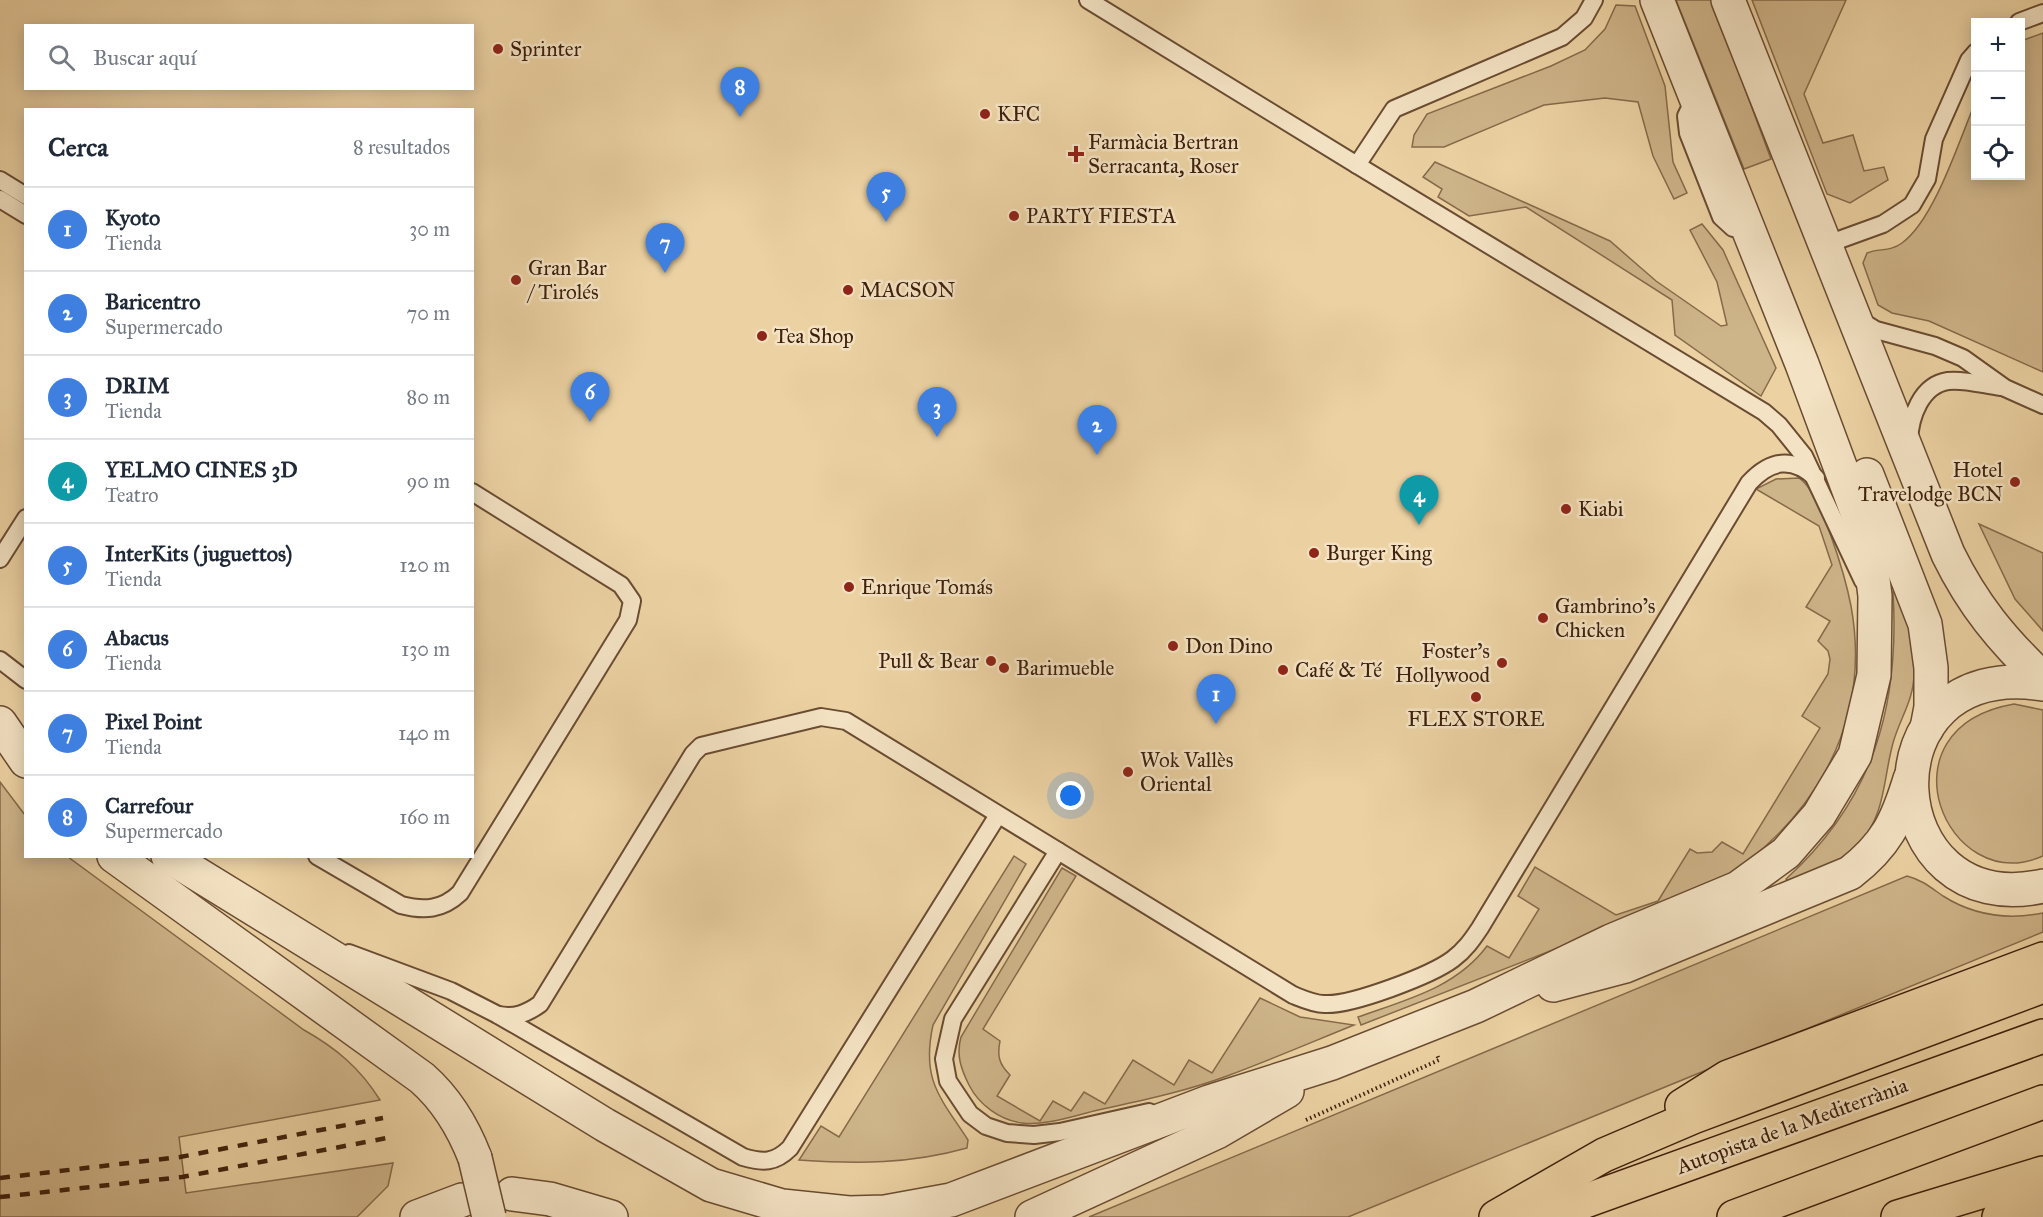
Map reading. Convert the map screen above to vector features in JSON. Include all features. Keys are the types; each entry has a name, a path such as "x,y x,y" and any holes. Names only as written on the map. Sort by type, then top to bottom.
{"highway":[{"path":"1496,1217 1604,1155 1728,1077 2043,959"},
{"path":"1604,1155 1693,1117 2043,986"},
{"name":"Autopista de la Mediterrània","path":"1542,1217 2043,1036"},
{"path":"1734,1217 2043,1102"},
{"path":"1898,1217 2043,1173"},
{"path":"1999,1217 2043,1206"}],"street":[{"path":"171,858 605,1125 711,1185 782,1206 849,1213 885,1212 951,1200 1209,1102 1332,1064 1476,1006 1611,941 1738,888 1786,853 1819,815 1855,755 1870,696 1876,643 1875,596 1870,554 1860,520 1770,284 1657,0"},
{"path":"1728,0 1960,579 1980,612 2005,643 2043,682"},
{"path":"1770,284 1827,373 1925,624 1931,668 1931,707 1927,728"},
{"path":"1476,1006 1625,966 1850,873 1873,855 1886,837 1900,809 1910,779 1915,752 1927,728 1950,702 1980,686 2014,679 2043,682"},
{"path":"0,723 24,751"},
{"path":"0,723 24,758"},
{"path":"1910,779 1914,814 1929,846 1954,871 1986,887 2021,891 2043,886"},
{"path":"117,858 436,1090 455,1115 501,1206 550,1199 611,1217"},
{"path":"1032,1217 1217,1132 1332,1064"},
{"path":"417,1217 462,1200"}],"lane":[{"path":"1088,0 1764,412 1779,424 1804,456 1816,478 1860,574 1870,602 1876,643"},
{"path":"1357,165 1394,109 1562,37 1584,18 1593,0"},
{"path":"2025,20 2043,13"},
{"path":"1825,245 1883,224 1912,205 1927,178 1934,139 1971,58"},
{"path":"0,180 24,195"},
{"path":"0,199 24,214"},
{"path":"1853,314 1864,325 1876,330 1935,346 1963,358 2005,388 2043,405"},
{"path":"1910,457 1908,438 1915,411 1928,391 1936,385 1948,381 2005,388"},
{"path":"498,1015 510,1017 521,1015 540,1004 693,754 701,746 821,717 846,721 1293,995 1323,1004 1364,998 1452,960 1469,945 1749,483 1758,473 1770,466 1784,463 1806,468 1816,478"},
{"path":"320,858 401,905 417,909 448,904 460,893 628,620 632,601 621,585 474,493"},
{"path":"0,559 24,521"},
{"path":"0,660 24,678"},
{"path":"284,927 399,970 498,1015 743,1156 763,1161 774,1160 790,1148 998,814"},
{"path":"1058,851 953,1019 944,1059 948,1081 959,1101 970,1114 986,1125 1007,1132 1034,1135 1209,1102"}],"shaded area":[{"path":"1676,0 1712,0 1771,159 1744,169"},
{"path":"1752,0 1846,0 1804,94 1823,143 1853,135 1864,171 1884,167 1888,180 1850,203 1827,194"},
{"path":"1616,5 1635,6 1665,86 1673,162 1687,193 1674,199 1653,156 1638,102 1605,98 1544,105 1444,147 1412,147 1414,135 1427,114 1551,66 1585,50 1605,29"},
{"path":"2043,33 2043,372 1929,321 1892,313 1878,305 1863,263 1867,253 1893,248 1902,243 1925,217 1944,179 1971,113 1971,180 2025,180 2025,40"},
{"path":"1435,162 1610,241 1656,281 1721,326 1727,325 1717,282 1690,230 1702,224 1723,250 1776,368 1761,396 1675,335 1672,300 1526,207 1469,216 1438,197 1442,189 1423,177"},
{"path":"1799,478 1816,500 1838,558 1851,606 1855,650 1852,692 1843,732 1827,769 1805,803 1778,834 1747,862 1700,893 1361,1025 1358,1017 1411,998 1445,982 1474,960 1487,946 1509,958 1539,909 1518,896 1535,867 1616,915 1658,901 1690,849 1697,853 1712,852 1722,842 1743,854 1820,728 1802,716 1828,674 1830,659 1828,651 1818,641 1830,621 1806,607 1832,565 1819,526 1756,489 1776,479"},
{"path":"1979,524 2043,553 2043,631 2015,599"},
{"path":"1893,592 1902,592 1907,612 1914,663 1913,683 1912,692 1893,743 1879,809 1858,845 1827,868 1793,886 1786,879 1816,849 1840,817 1860,784 1875,749 1885,713 1891,674 1894,634"},
{"path":"2014,704 2043,710 2043,856 2008,863 1978,854 1955,833 1940,805 1937,774 1947,744 1972,719"},
{"path":"0,782 24,814 24,858 69,858 304,1030 327,1044 356,1069 380,1100 179,1137 186,1193 393,1163 388,1186 357,1217 0,1217"},
{"path":"1014,856 1026,864 933,1025 929,1060 931,1074 941,1099 968,1140 967,1148 925,1157 884,1162 799,1160 821,1126 839,1137"},
{"path":"1062,868 1076,876 983,1029 1000,1041 1000,1060 1010,1075 997,1096 1040,1121 1053,1101 1071,1111 1084,1092 1105,1104 1133,1060 1174,1085 1189,1060 1212,1073 1260,998 1300,1017 1354,1025 1227,1076 1161,1096 1040,1123 1022,1123 998,1115 978,1099 966,1079 959,1056 961,1037"},
{"path":"1907,876 1922,882 1966,908 1979,912 2004,916 2043,913 2043,932 1348,1217 1089,1217"}],"railway":[{"path":"0,1178 180,1157 383,1118"},
{"path":"0,1197 182,1177 387,1138"}],"place":[{"name":"Sprinter","path":"498,49"},
{"name":"KFC","path":"985,114"},
{"name":"Carrefour","path":"740,117"},
{"name":"Farmàcia Bertran Serracanta, Roser","path":"1076,154"},
{"name":"PARTY FIESTA","path":"1014,216"},
{"name":"InterKits (juguettos)","path":"886,222"},
{"name":"Pixel Point","path":"665,273"},
{"name":"Gran Bar / Tirolés","path":"516,280"},
{"name":"MACSON","path":"848,290"},
{"name":"Tea Shop","path":"762,336"},
{"name":"Abacus","path":"590,422"},
{"name":"DRIM","path":"937,437"},
{"name":"Baricentro","path":"1097,455"},
{"name":"Hotel Travelodge BCN","path":"2015,482"},
{"name":"Kiabi","path":"1566,509"},
{"name":"YELMO CINES 3D","path":"1419,525"},
{"name":"Burger King","path":"1314,553"},
{"name":"Enrique Tomás","path":"849,587"},
{"name":"Gambrino's Chicken","path":"1543,618"},
{"name":"Don Dino","path":"1173,646"},
{"name":"Pull & Bear","path":"991,661"},
{"name":"Foster's Hollywood","path":"1502,663"},
{"name":"Barimueble","path":"1004,668"},
{"name":"Café & Té","path":"1283,670"},
{"name":"FLEX STORE","path":"1476,697"},
{"name":"Kyoto","path":"1216,724"},
{"name":"Wok Vallès Oriental","path":"1128,772"}]}
